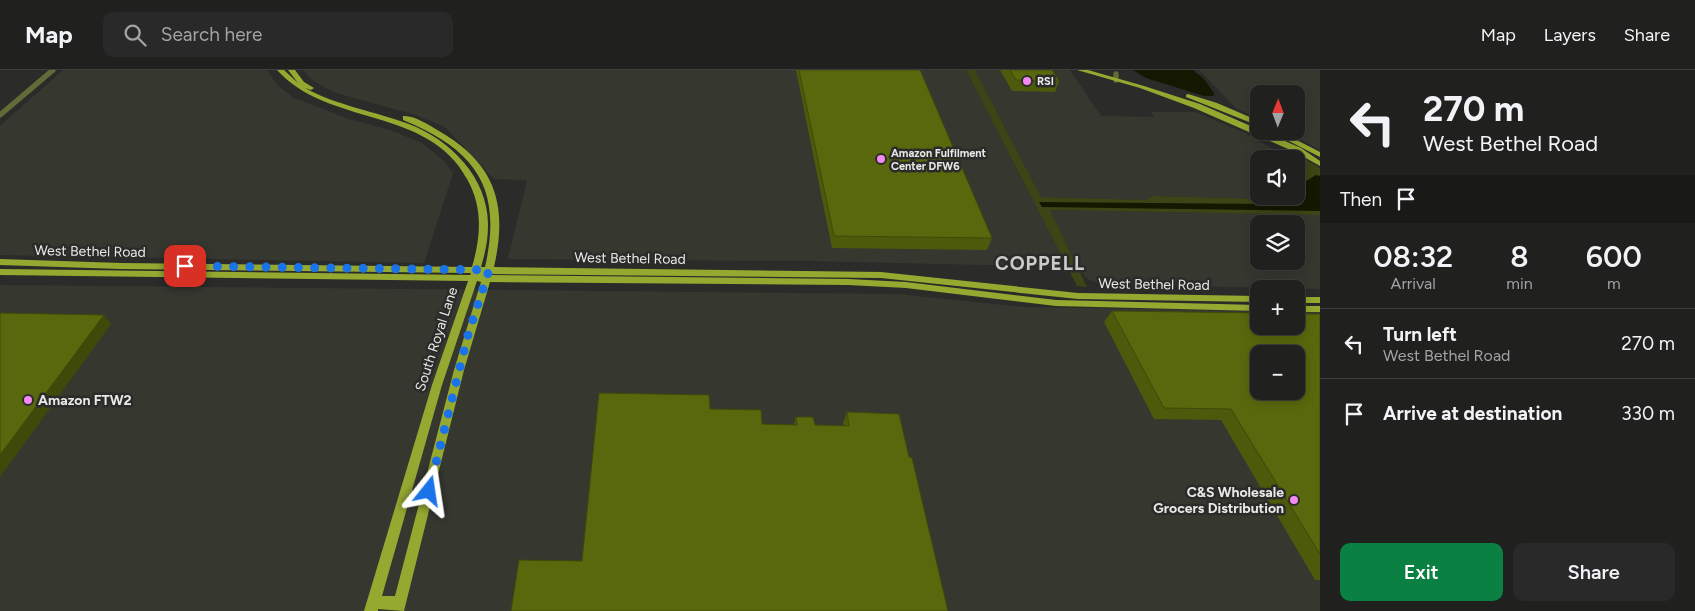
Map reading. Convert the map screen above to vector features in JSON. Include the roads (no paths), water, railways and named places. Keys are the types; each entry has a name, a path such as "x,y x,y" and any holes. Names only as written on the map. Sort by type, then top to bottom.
{"main road":[{"name":"South Royal Lane","path":"280,70 294,85 335,106 416,122 446,137 472,160 487,182 495,210 496,225 488,274 468,335 398,607"},
{"name":"South Royal Lane","path":"291,70 302,82 323,95 386,115 431,137 447,149 461,164 474,184 483,214 482,243 474,274 447,353 373,606"},
{"path":"1080,70 1116,77 1214,105 1250,120"},
{"path":"1102,70 1116,77 1197,106 1298,150"},
{"path":"1292,140 1320,155"},
{"path":"1305,154 1320,164"},
{"path":"461,164 472,160"},
{"name":"West Bethel Road","path":"0,262 247,276 488,274 848,282 950,286 1056,303 1250,299"},
{"path":"247,276 252,267"},
{"name":"West Bethel Road","path":"0,272 252,267 474,274"},
{"name":"West Bethel Road","path":"1114,301 1250,308"},
{"path":"1305,302 1318,304"},
{"path":"1305,307 1318,304"},
{"path":"373,606 398,607"}],"street":[{"path":"0,115 53,70"},
{"path":"1298,150 1307,147"}],"place":[{"name":"RSI","path":"1027,81"},
{"name":"Amazon Fulfilment Center DFW6","path":"881,159"},
{"name":"Amazon FTW2","path":"28,400"},
{"name":"C&S Wholesale Grocers Distribution","path":"1294,500"}],"district":[{"name":"COPPELL","path":"1040,263"}]}
